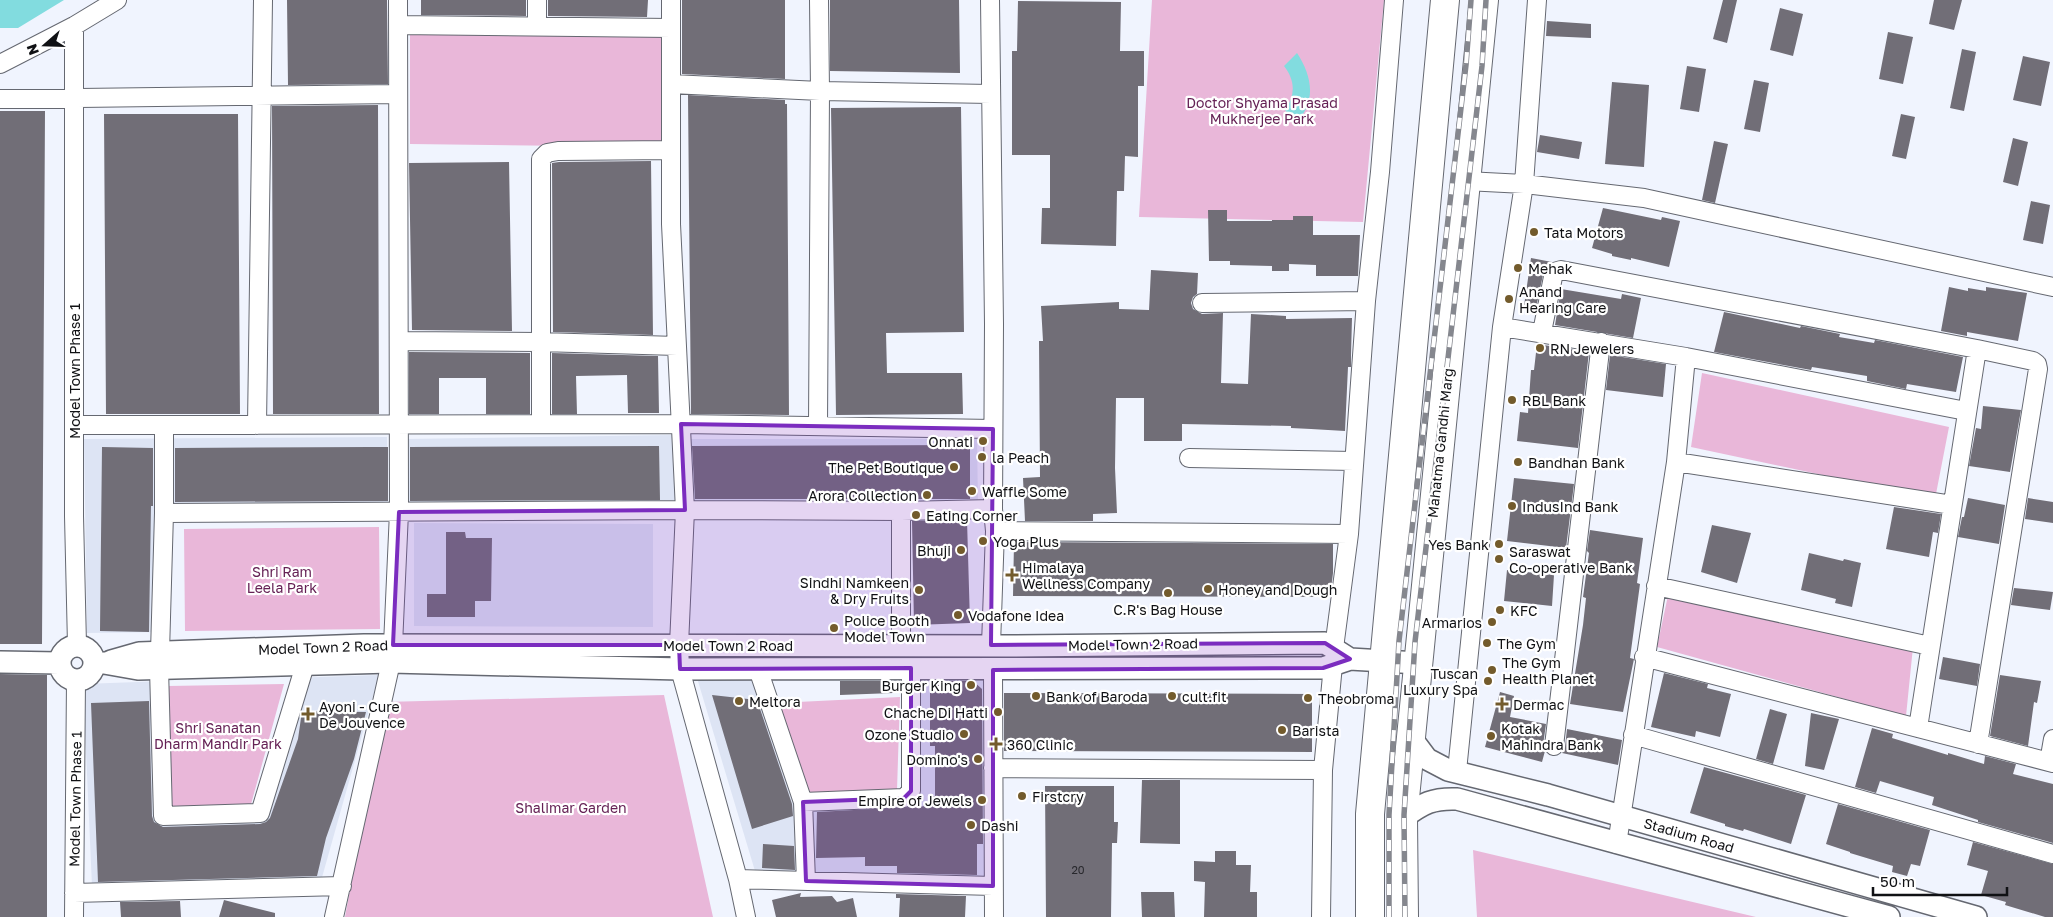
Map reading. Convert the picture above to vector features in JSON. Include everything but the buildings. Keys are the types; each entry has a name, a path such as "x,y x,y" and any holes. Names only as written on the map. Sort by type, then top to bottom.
{"main road":[{"path":"1370,917 1370,814 1445,0"},
{"name":"Mahatma Gandhi Marg","path":"1404,917 1403,818 1484,0"}],"street":[{"path":"0,64 74,26 117,0"},
{"path":"257,425 263,0"},
{"path":"334,917 392,654 400,512 398,0"},
{"path":"537,0 537,27"},
{"path":"671,0 671,224 685,510 679,645 680,669 738,879 746,917"},
{"path":"818,426 820,0"},
{"path":"990,0 993,509 995,531 990,646"},
{"path":"1322,917 1323,770 1343,658 1349,534 1366,302 1380,172 1394,0"},
{"path":"1457,771 1502,326 1524,184 1537,0"},
{"path":"398,25 671,28"},
{"name":"Model Town Phase 1","path":"74,26 76,645"},
{"path":"671,84 820,92 991,94"},
{"path":"0,99 398,94"},
{"path":"541,424 541,159 547,153 558,151 671,150"},
{"path":"1466,181 1524,184 1644,198 2053,287"},
{"path":"1542,332 1551,280 1554,272 1561,270 1977,349 2033,361 2037,364 2038,369 1978,744"},
{"path":"1202,303 1366,302"},
{"path":"1502,326 1686,357 1966,411"},
{"path":"399,341 540,342 677,346"},
{"path":"1554,746 1600,342"},
{"path":"1918,728 1977,349"},
{"path":"1617,844 1644,657 1676,462 1686,357"},
{"path":"74,425 681,424 993,429"},
{"path":"164,425 164,513 159,660 163,816 260,813 305,664"},
{"path":"1189,458 1354,461"},
{"path":"1676,462 1952,505"},
{"path":"164,513 685,510 901,511 993,509"},
{"path":"901,511 901,645"},
{"path":"995,531 1349,534"},
{"path":"1656,586 1930,646"},
{"name":"Model Town 2 Road","path":"99,663 128,668 159,660 679,645 990,646 1325,643 1343,658 1323,668 993,670 911,668 680,669 392,654 305,664 159,660"},
{"path":"76,645 85,647 99,663 91,673 84,678 76,680 69,678 62,672 59,663 61,655 68,648 76,645"},
{"path":"1644,657 2051,763 2053,739"},
{"path":"1343,658 1418,663"},
{"path":"0,662 59,663"},
{"path":"803,802 904,798 911,791 911,668"},
{"path":"758,669 803,802 806,881"},
{"path":"993,670 994,917"},
{"name":"Model Town Phase 1","path":"74,917 76,680"},
{"path":"1634,736 2053,854"},
{"name":"Stadium Road","path":"1412,739 1427,759 1440,766 1976,917"},
{"path":"993,768 1323,770"},
{"name":"Stadium Road","path":"1403,818 1430,801 1458,799 1617,844 1890,917"},
{"path":"738,879 994,886"},
{"path":"74,893 342,886"}],"highlighted area":[{"path":"681,424 993,429 991,645 1325,643 1350,659 1323,668 993,670 993,886 806,881 803,802 904,798 911,791 911,668 680,669 679,645 393,645 399,512 685,510"}],"shaded area":[{"path":"674,435 675,500 405,504 404,439"},
{"path":"387,437 388,516 160,518 161,632 87,633 84,439"},
{"path":"685,439 977,439 978,504 687,504"},
{"path":"414,523 653,524 653,627 414,626"},
{"path":"379,675 321,881 92,886 83,684 165,681 165,815 264,813 291,678"},
{"path":"912,675 984,678 985,881 755,871 697,678 758,676 803,806 920,803"}],"green space":[{"name":"Doctor Shyama Prasad Mukherjee Park","path":"1152,0 1384,0 1363,222 1139,217"},
{"path":"410,32 664,34 663,147 410,144"},
{"path":"1702,373 1949,427 1935,499 1691,447"},
{"name":"Shri Ram Leela Park","path":"379,527 380,629 185,631 184,529"},
{"path":"1670,586 1914,637 1906,716 1657,647"},
{"name":"Shri Sanatan Dharm Mandir Park","path":"284,684 250,808 169,814 168,686"},
{"name":"Shalimar Garden","path":"664,695 713,917 345,917 384,702"},
{"path":"900,697 897,790 805,794 777,703"},
{"path":"1473,850 1756,917 1477,917"}],"water":[{"path":"0,0 64,0 18,28 0,28"},
{"path":"1297,53 1309,79 1310,97 1303,115 1296,123 1285,110 1291,99 1293,88 1288,71 1284,66"}],"railway":[{"path":"1389,917 1389,815 1399,641 1466,65 1471,0"},
{"path":"1405,917 1404,815 1415,642 1482,66 1486,0"}],"place":[{"name":"Tata Motors","path":"1534,232"},
{"name":"Mehak","path":"1518,268"},
{"name":"Anand Hearing Care","path":"1509,299"},
{"name":"RN Jewelers","path":"1540,348"},
{"name":"RBL Bank","path":"1512,400"},
{"name":"Onnati","path":"983,441"},
{"name":"la Peach","path":"982,457"},
{"name":"Bandhan Bank","path":"1518,462"},
{"name":"The Pet Boutique","path":"954,467"},
{"name":"Waffle Some","path":"972,491"},
{"name":"Arora Collection","path":"927,495"},
{"name":"IndusInd Bank","path":"1512,506"},
{"name":"Eating Corner","path":"916,515"},
{"name":"Yoga Plus","path":"983,541"},
{"name":"Yes Bank","path":"1499,544"},
{"name":"Bhuji","path":"961,550"},
{"name":"Saraswat Co-operative Bank","path":"1499,559"},
{"name":"Himalaya Wellness Company","path":"1012,575"},
{"name":"Honey and Dough","path":"1208,589"},
{"name":"Sindhi Namkeen & Dry Fruits","path":"919,590"},
{"name":"C.R's Bag House","path":"1168,593"},
{"name":"KFC","path":"1500,610"},
{"name":"Vodafone Idea","path":"958,615"},
{"name":"Armarios","path":"1492,622"},
{"name":"Police Booth Model Town","path":"834,628"},
{"name":"The Gym","path":"1487,643"},
{"name":"The Gym Health Planet","path":"1492,670"},
{"name":"Tuscan Luxury Spa","path":"1488,681"},
{"name":"Burger King","path":"971,685"},
{"name":"Bank of Baroda","path":"1036,696"},
{"name":"cult.fit","path":"1172,696"},
{"name":"Theobroma","path":"1308,698"},
{"name":"Meltora","path":"739,701"},
{"name":"Dermac","path":"1502,704"},
{"name":"Chache Di Hatti","path":"998,712"},
{"name":"Ayoni - Cure De Jouvence","path":"308,714"},
{"name":"Barista","path":"1282,730"},
{"name":"Ozone Studio","path":"964,734"},
{"name":"Kotak Mahindra Bank","path":"1491,736"},
{"name":"360 Clinic","path":"996,744"},
{"name":"Domino's","path":"978,759"},
{"name":"Firstcry","path":"1022,796"},
{"name":"Empire of Jewels","path":"982,800"},
{"name":"Dashi","path":"971,825"}]}
